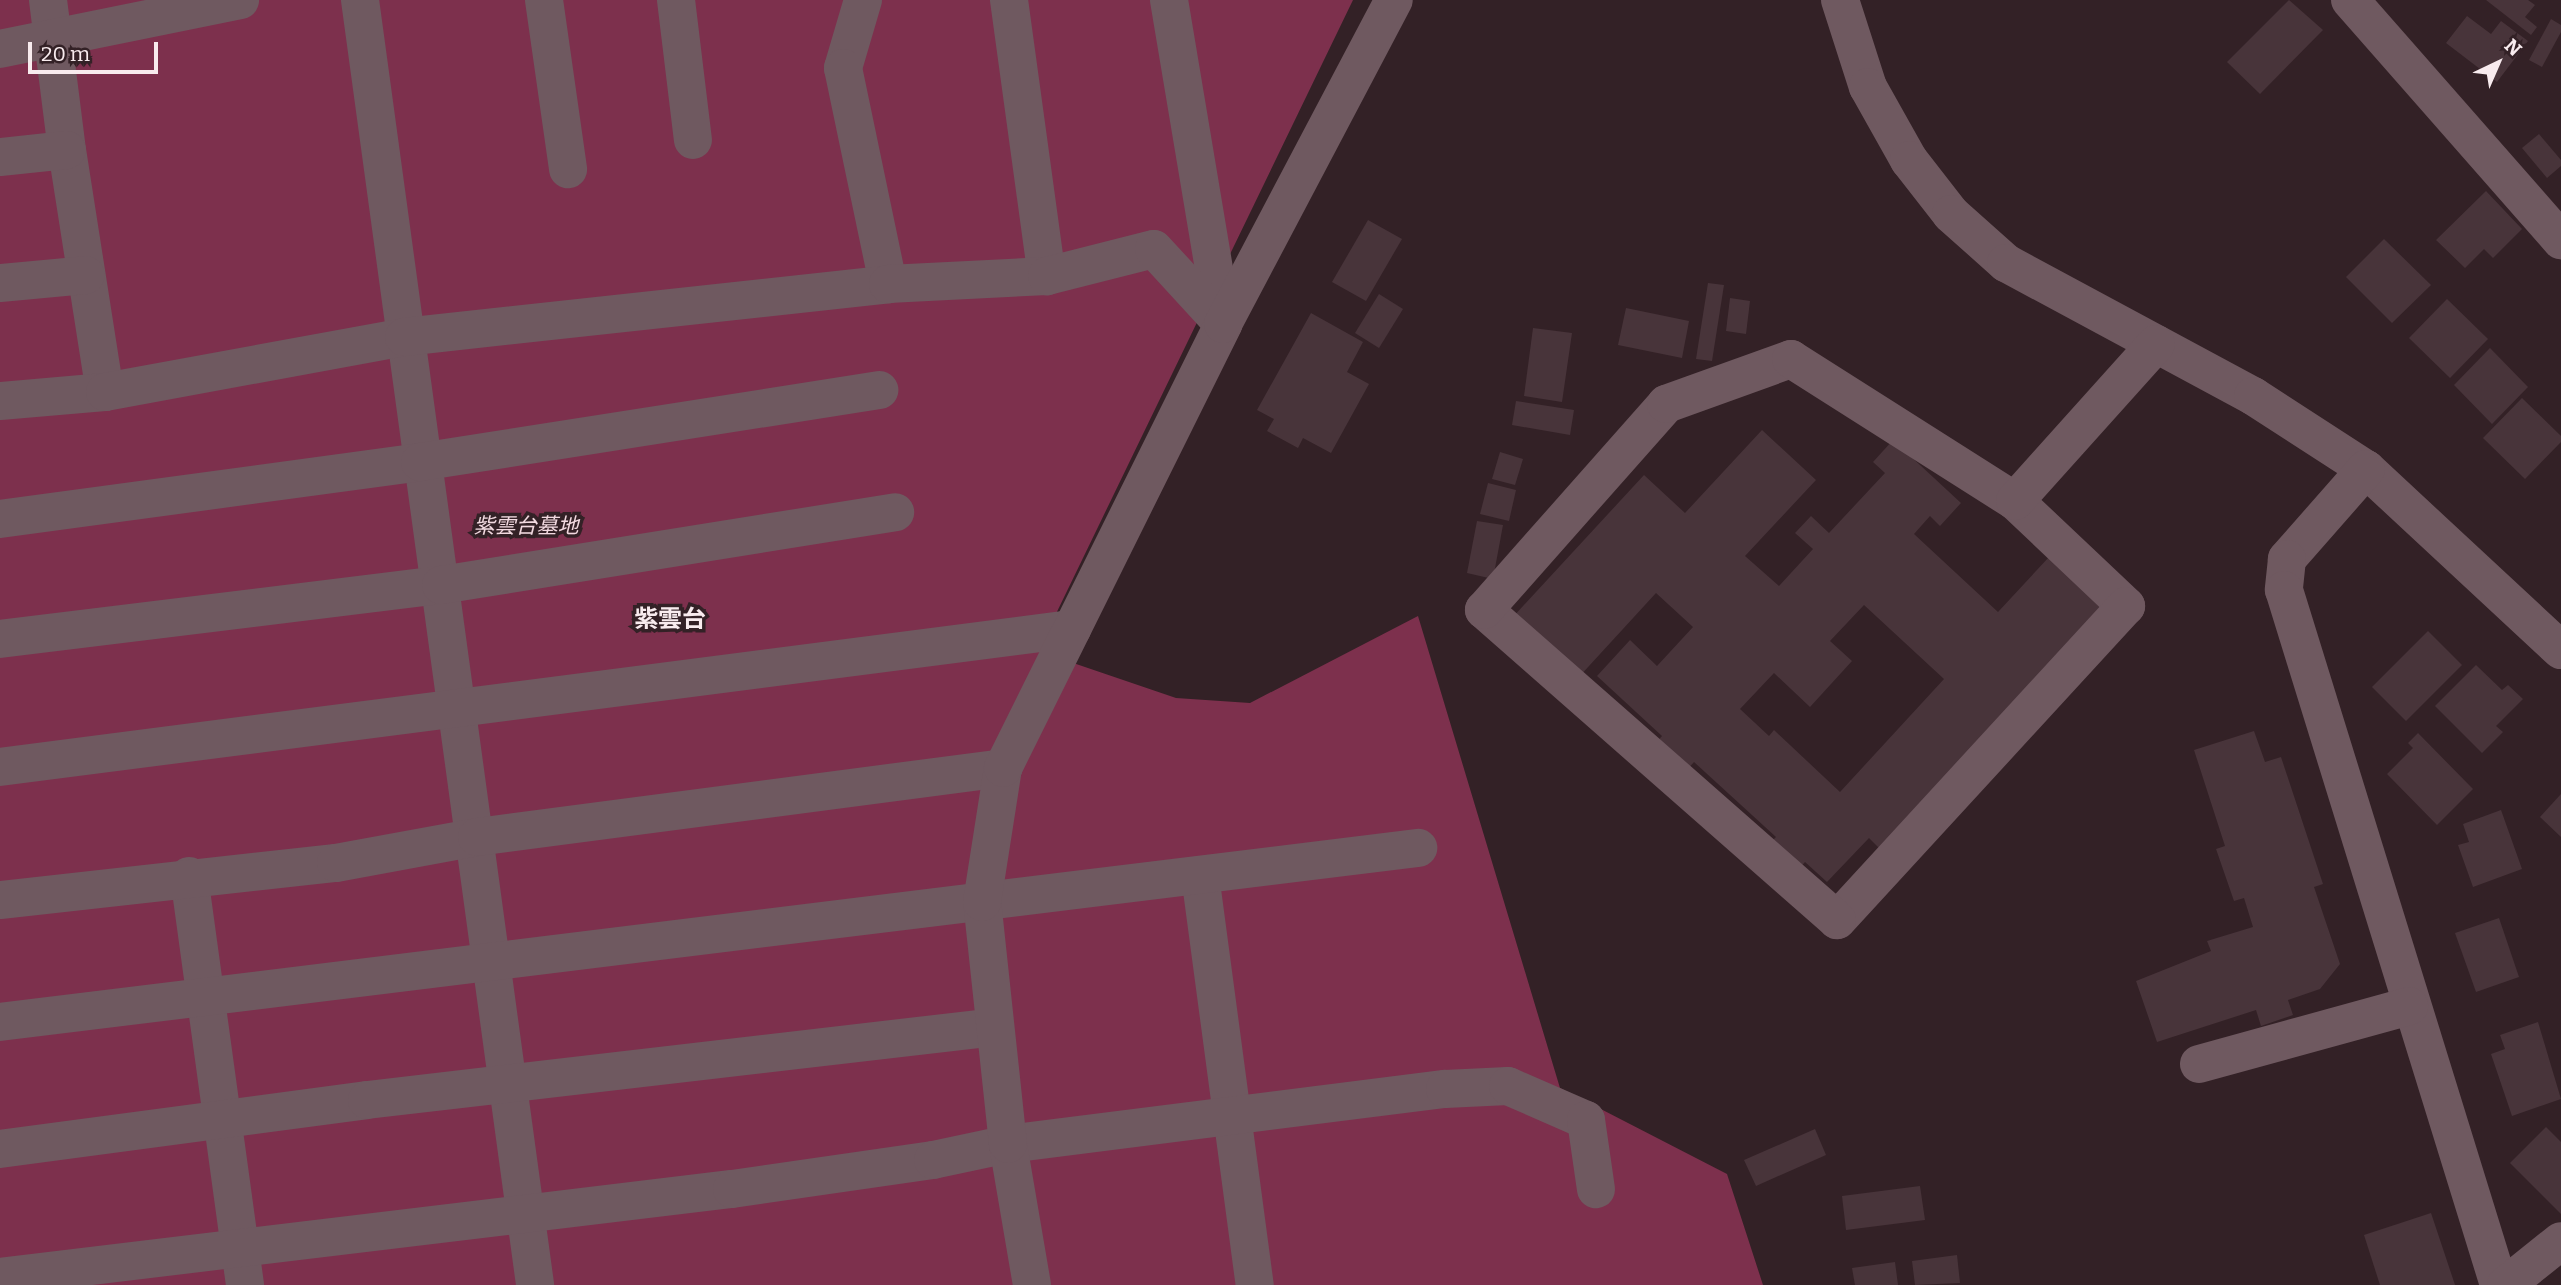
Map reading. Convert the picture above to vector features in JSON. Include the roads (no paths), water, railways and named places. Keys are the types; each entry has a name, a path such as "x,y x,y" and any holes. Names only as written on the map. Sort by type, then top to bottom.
{"street":[{"path":"48,0 66,150 105,392"},
{"path":"0,49 52,41 240,0"},
{"path":"360,0 420,461 460,710 535,1285"},
{"path":"544,0 568,170"},
{"path":"676,0 693,140"},
{"path":"863,0 844,68 888,284"},
{"path":"1009,0 1047,276"},
{"path":"1169,0 1223,324"},
{"path":"1032,1285 1007,1144 982,902 1003,768 1223,324 1394,0"},
{"path":"1840,0 1868,87 1909,160 1951,214 2007,262 2253,396 2366,469 2561,650"},
{"path":"2350,0 2561,240"},
{"path":"0,157 66,150"},
{"path":"0,401 105,392 404,337 888,284 1047,276 1154,249 1223,324"},
{"path":"0,283 86,275"},
{"path":"2015,501 2156,344"},
{"path":"1791,359 2015,501 2126,606 1837,920 1484,610 1666,404 1791,359"},
{"path":"0,519 420,461 879,390"},
{"path":"2366,469 2287,559 2284,590 2409,1006 2499,1285"},
{"path":"0,639 441,585 895,512"},
{"path":"0,767 460,710 1072,629"},
{"path":"0,900 189,876 336,863 477,837 1003,768"},
{"path":"0,1022 1418,848"},
{"path":"1200,875 1235,1116 1255,1285"},
{"path":"189,876 209,997 245,1285"},
{"path":"2199,1064 2409,1006"},
{"path":"0,1149 224,1118 995,1027"},
{"path":"0,1277 525,1210 732,1189 933,1160 1007,1144 1508,1086 1586,1120 1596,1189"},
{"path":"2505,1285 2561,1241"}],"district":[{"name":"紫雲台","path":"670,620"}],"park label":[{"name":"紫雲台墓地","path":"526,526"}]}
